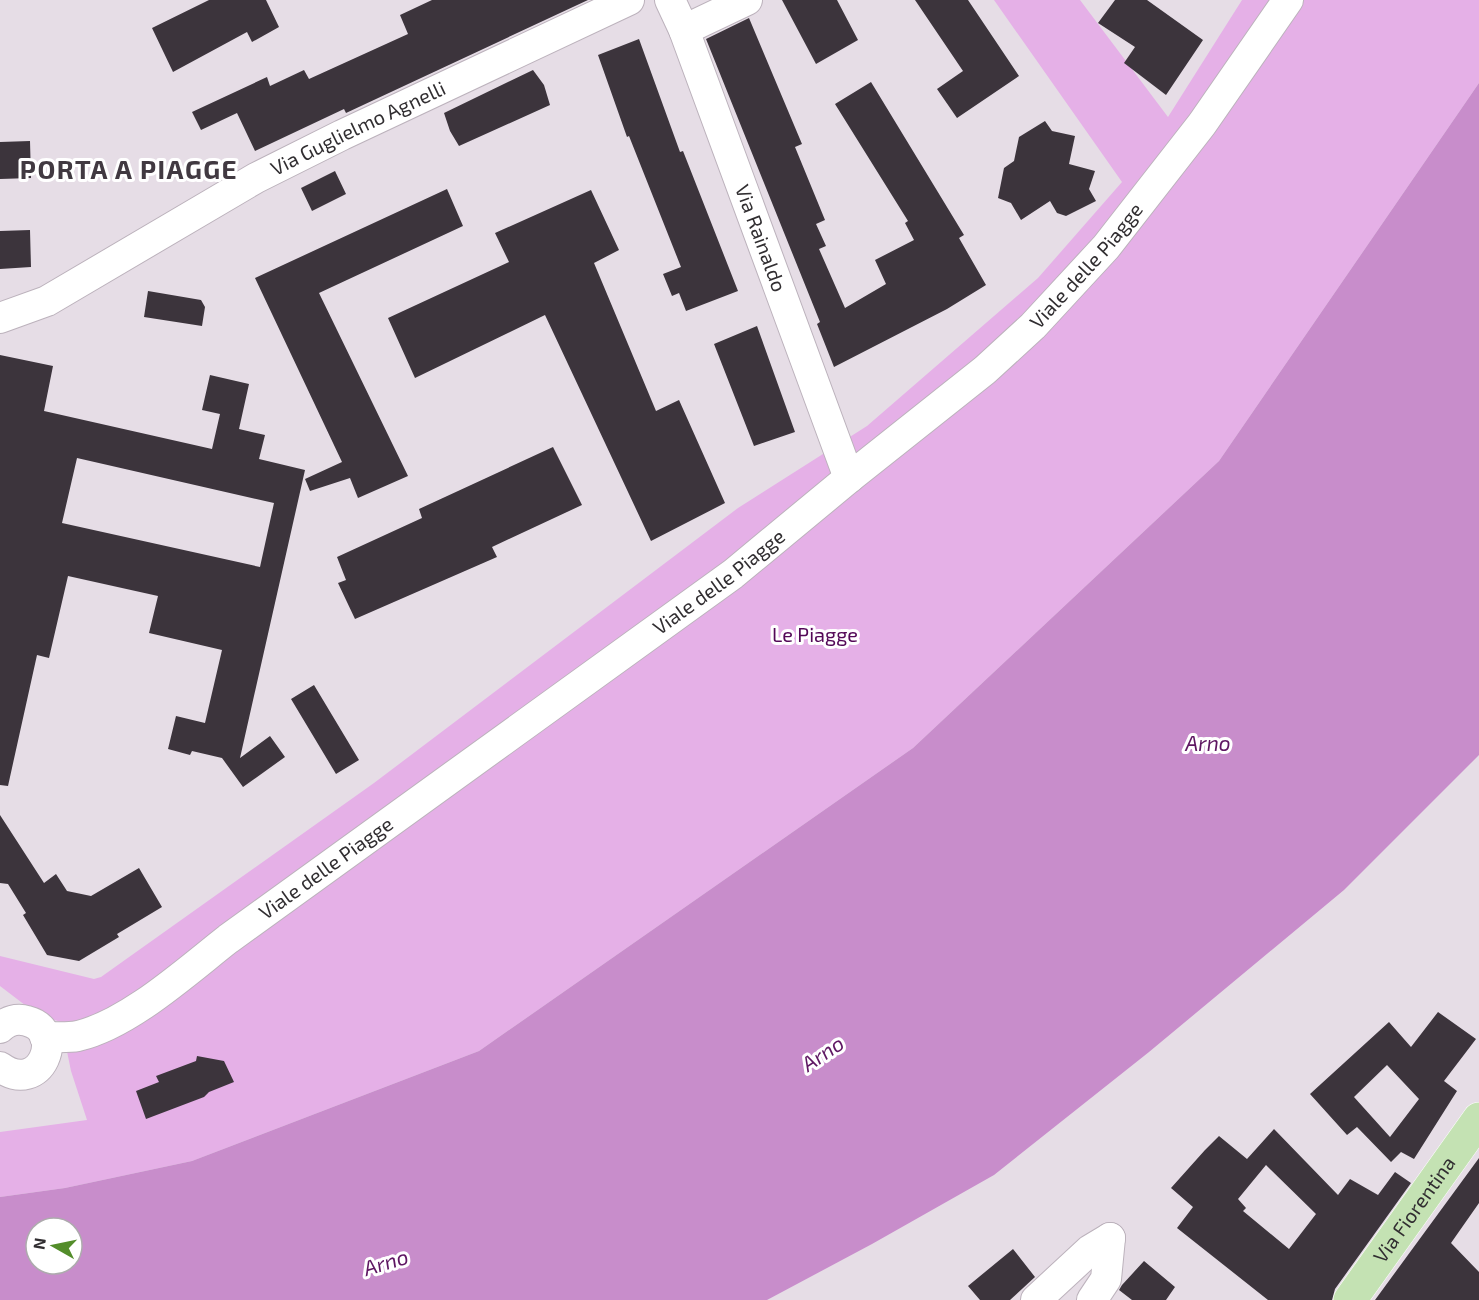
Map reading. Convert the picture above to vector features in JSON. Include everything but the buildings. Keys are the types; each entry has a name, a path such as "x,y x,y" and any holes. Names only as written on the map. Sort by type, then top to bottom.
{"main road":[{"name":"Via Fiorentina","path":"1350,1300 1479,1119"}],"street":[{"name":"Via Guglielmo Agnelli","path":"0,318 47,301 256,178 628,0"},
{"name":"Via Rainaldo","path":"670,0 684,30 849,478"},
{"path":"684,30 747,0"},
{"name":"Viale delle Piagge","path":"45,1037 77,1036 90,1032 115,1021 151,998 228,939 733,574 985,370 1033,326 1106,247 1202,124 1288,0"},
{"path":"0,1068 16,1075 32,1072 44,1061 47,1053 45,1037 35,1024 20,1020 1,1023"},
{"path":"1036,1300 1090,1250 1110,1238 1106,1279 1092,1300"}],"green space":[{"name":"Le Piagge","path":"994,0 1080,0 1168,117 1242,0 1479,0 1479,83 1219,461 913,748 479,1051 192,1161 65,1188 0,1197 0,1132 87,1120 71,1071 61,1022 38,1015 0,986 0,956 94,979 101,977 374,783 738,508 867,426 1038,278 1122,182"}],"water":[{"name":"Arno","path":"1479,83 1479,755 1344,890 1149,1052 994,1175 767,1300 0,1300 0,1197 65,1188 192,1161 479,1051 913,748 1219,461"}],"district":[{"name":"PORTA A PIAGGE","path":"129,170"}]}
